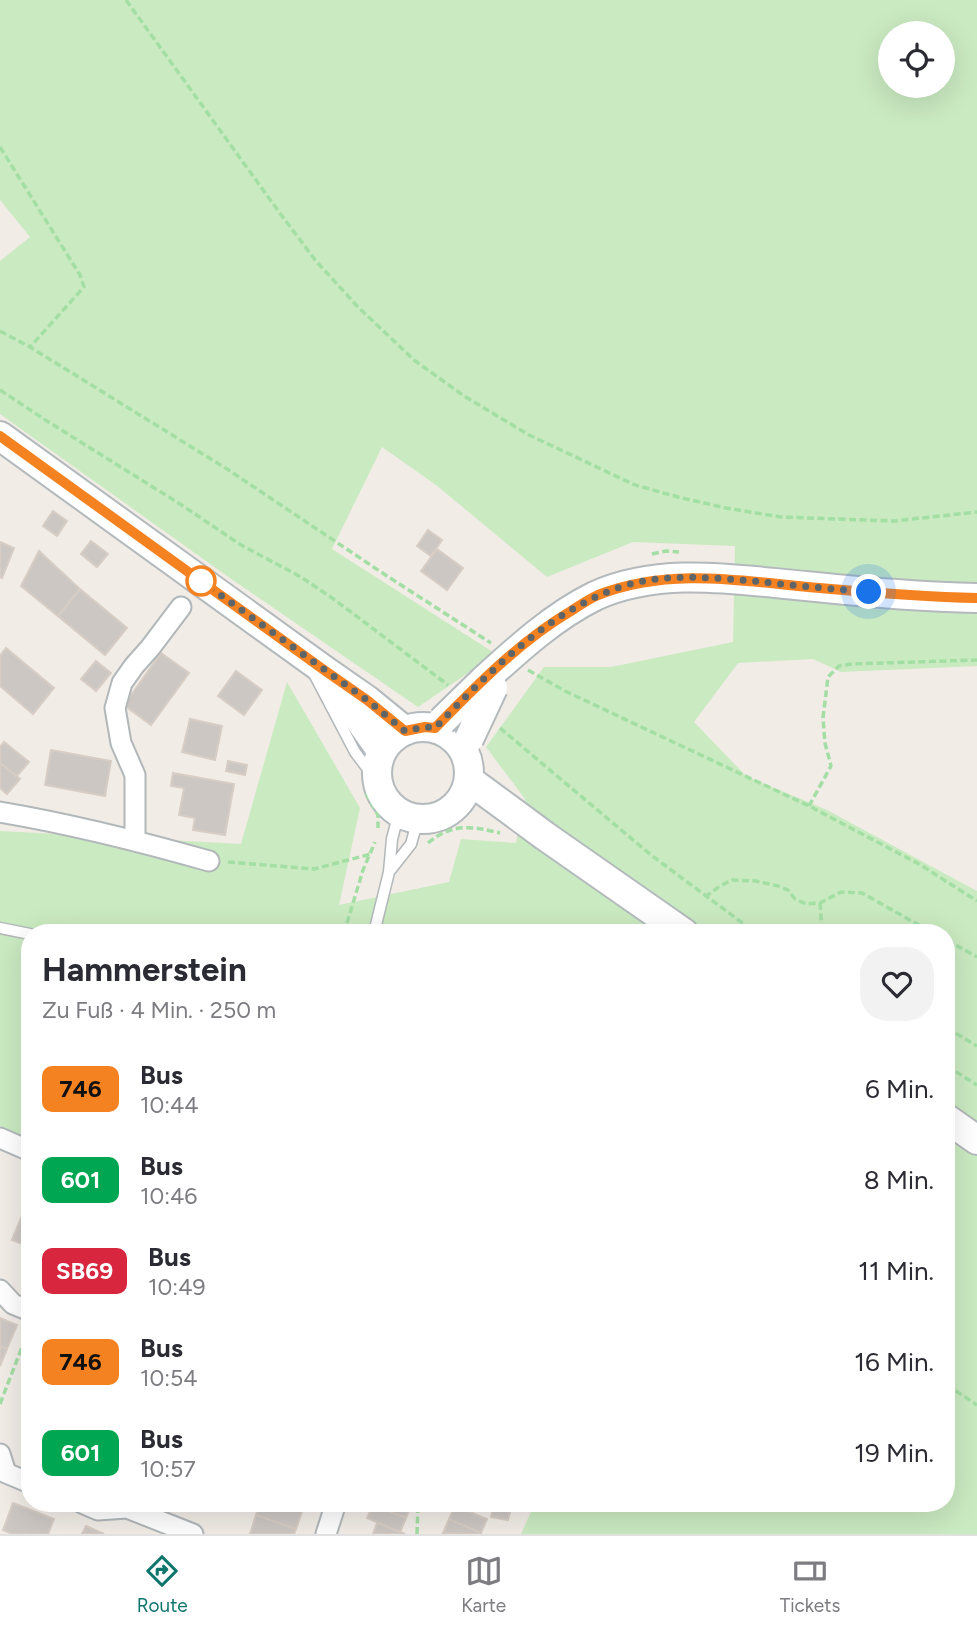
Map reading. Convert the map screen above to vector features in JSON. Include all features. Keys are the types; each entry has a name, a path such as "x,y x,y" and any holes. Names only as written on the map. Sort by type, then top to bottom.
{"main road":[{"path":"0,436 367,700 405,731"},
{"path":"489,684 439,724 405,731 388,743 382,752 370,784 410,825 446,813 463,792 469,771 467,745 503,652 596,596 627,585 657,579 713,578 922,597 977,598"},
{"path":"314,663 382,752"},
{"path":"439,724 458,743 467,745"},
{"path":"463,792 478,809 545,836 671,924"},
{"path":"955,1125 977,1140"}],"street":[{"path":"135,840 135,775 121,743 115,708 122,683 181,607"},
{"path":"0,812 58,822 208,860"},
{"path":"0,1138 21,1147"},
{"path":"0,1290 13,1304 21,1307"},
{"path":"0,1454 3,1480 21,1482"},
{"path":"137,1512 193,1534"},
{"path":"326,1534 334,1512"}],"lane":[{"path":"314,663 370,784"},
{"path":"376,924 388,872 392,839 410,825"},
{"path":"388,872 410,825"},
{"path":"0,928 21,932"}],"path":[{"path":"126,0 316,261 358,307 414,360 464,396 529,435 635,485 726,508 781,517 894,521 977,512"},
{"path":"0,147 80,275 84,287 30,347"},
{"path":"0,331 226,469 565,691 809,806 919,864 977,901"},
{"path":"0,390 241,545 313,585 438,677"},
{"path":"809,806 831,766 825,743 823,718 828,677 839,666 977,660"},
{"path":"498,727 631,839 743,924"},
{"path":"347,924 363,870 378,834 378,816 370,784"},
{"path":"410,825 422,848 437,836 458,828 474,827 502,834"},
{"path":"208,860 314,869 371,854"},
{"path":"705,897 732,880 757,881 778,886 806,904 820,903 841,892 862,893 917,924"},
{"path":"820,903 821,924"},
{"path":"955,945 977,957"},
{"path":"955,1033 977,1046"},
{"path":"955,1071 977,1085"},
{"path":"0,1404 21,1351"},
{"path":"955,1390 977,1405"},
{"path":"417,1534 418,1512"}],"green space":[{"path":"0,0 977,0 977,666 841,672 813,659 738,663 694,722 746,776 827,810 977,891 977,1534 521,1534 531,1512 955,1512 955,924 21,924 21,1137 0,1126 0,831 241,844 287,682 360,808 339,905 449,882 461,839 516,843 525,799 486,747 544,667 611,667 733,642 735,546 633,542 547,577 436,485 382,447 332,549 496,654 418,707 227,576 0,414 0,261 30,237 0,200"}],"building":[{"path":"53,511 67,521 57,536 43,526"},
{"path":"428,530 442,540 431,556 417,546"},
{"path":"91,541 108,554 97,567 81,554"},
{"path":"0,542 14,548 2,578 0,577"},
{"path":"437,549 463,568 447,590 421,571"},
{"path":"39,551 80,589 58,616 21,586"},
{"path":"80,589 127,628 105,655 58,616"},
{"path":"6,648 54,688 33,714 0,686 0,656"},
{"path":"161,653 189,673 151,725 124,705"},
{"path":"96,661 111,673 96,691 81,679"},
{"path":"236,671 262,690 244,715 218,696"},
{"path":"190,719 222,726 215,760 182,752"},
{"path":"4,742 29,762 17,776 0,763 0,747"},
{"path":"51,750 111,761 105,796 45,785"},
{"path":"228,761 247,765 245,775 226,771"},
{"path":"0,763 20,779 7,794 0,788"},
{"path":"173,773 234,784 225,835 193,830 195,818 179,815 184,788 171,786"},
{"path":"21,1218 21,1244 12,1240"},
{"path":"0,1318 17,1325 7,1349 0,1346"},
{"path":"0,1346 7,1349 0,1366"},
{"path":"13,1503 21,1506 21,1512 36,1512 54,1519 48,1534 12,1534 3,1530"},
{"path":"257,1512 302,1512 296,1529 256,1515"},
{"path":"370,1512 391,1512 406,1518 400,1532 367,1518"},
{"path":"391,1512 408,1512 406,1518"},
{"path":"452,1512 470,1512 487,1519 481,1533 449,1519"},
{"path":"492,1512 510,1512 508,1520 491,1517"},
{"path":"256,1515 296,1529 294,1534 250,1534"},
{"path":"449,1519 481,1533 481,1534 443,1533"},
{"path":"377,1523 400,1532 405,1534 373,1534"},
{"path":"86,1526 104,1534 82,1534"}],"bus line":[{"name":"746","path":"0,436 367,700 405,731 435,728 508,658 554,621 596,596 627,585 657,579 713,578 922,597 977,598"}],"route":[{"path":"201,581 367,700 405,731 435,728 508,658 554,621 596,596 627,585 657,579 713,578 869,592"}]}
